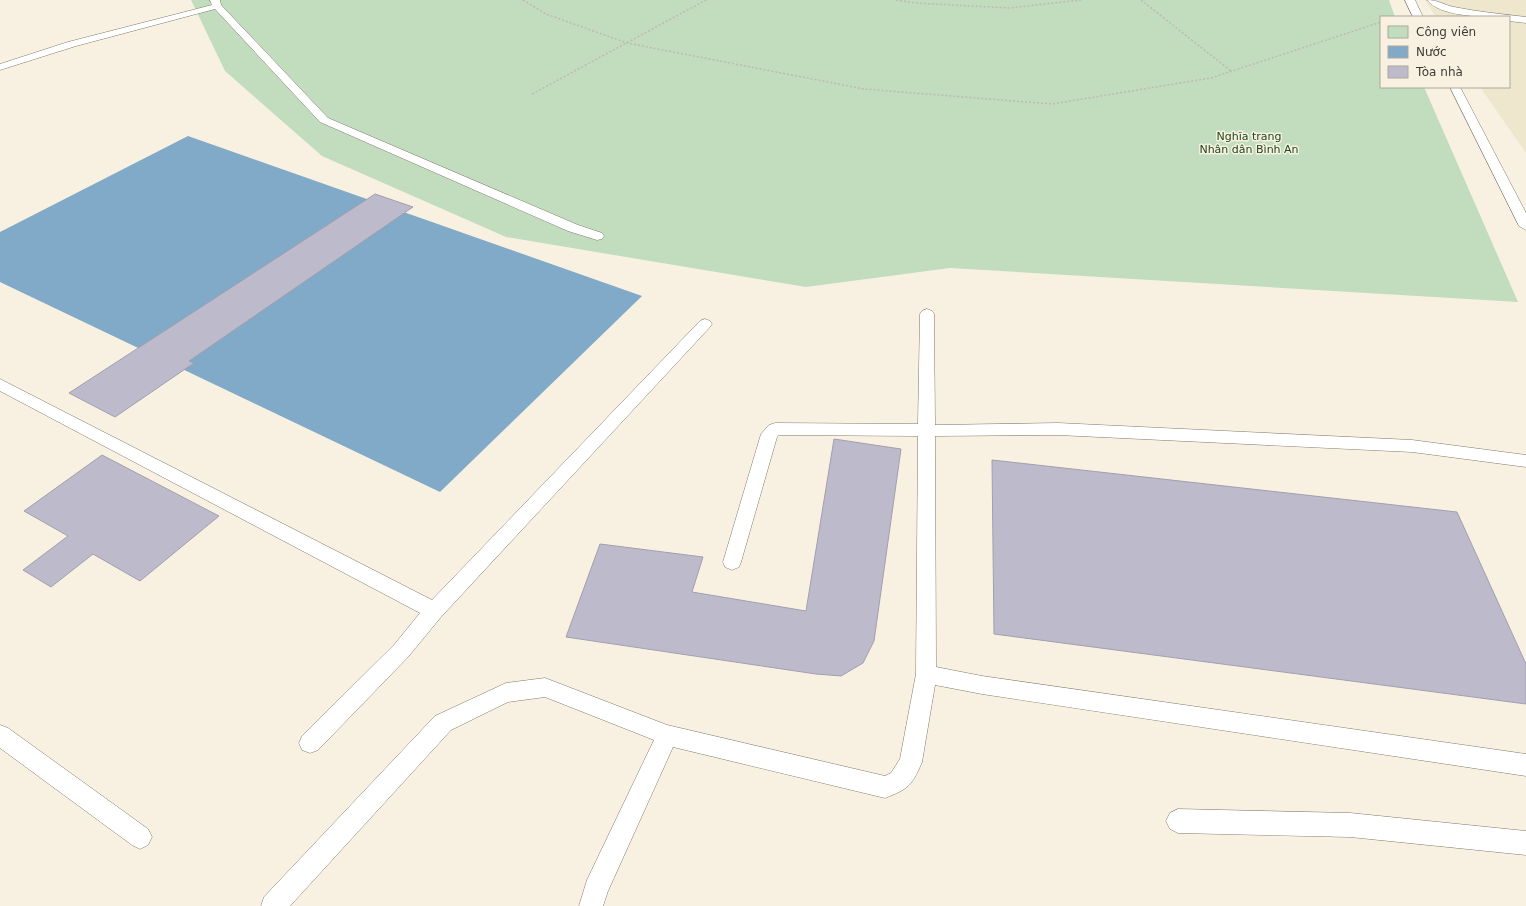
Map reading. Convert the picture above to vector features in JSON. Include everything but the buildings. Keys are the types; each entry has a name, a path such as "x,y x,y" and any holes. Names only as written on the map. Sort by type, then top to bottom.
{"lane":[{"path":"1410,0 1418,16"},
{"path":"1432,0 1436,5 1450,9 1497,16"},
{"path":"0,67 72,44 216,3 324,120 573,228 597,236"},
{"path":"1510,18 1526,20"},
{"path":"1456,88 1526,226"},
{"path":"273,906 443,723 506,693 545,687 667,735 885,787 899,781 911,762 926,674 927,314"},
{"path":"310,743 401,651 434,611 705,324"},
{"path":"0,384 434,611"},
{"path":"732,562 769,434 774,429 984,431 1058,429 1412,446 1526,461"},
{"path":"926,674 998,687 1526,765"},
{"path":"0,735 140,837"},
{"path":"591,906 596,889 667,735"},
{"path":"1178,821 1350,825 1526,843"}],"path":[{"path":"523,0 546,14 627,43 864,89 1052,104 1211,78 1380,22"},
{"path":"532,94 706,0"},
{"path":"896,0 916,3 1009,8 1081,0"},
{"path":"1141,0 1232,71"}],"shaded area":[{"path":"1425,0 1526,0 1526,153 1481,88 1510,88 1510,16 1435,16"}],"green space":[{"name":"Nghĩa trang Nhân dân Bình An","path":"191,0 1389,0 1395,16 1380,16 1380,88 1424,88 1518,302 950,268 806,287 506,237 322,156 225,71"}],"water":[{"path":"188,136 642,296 440,492 0,282 0,232"}]}
